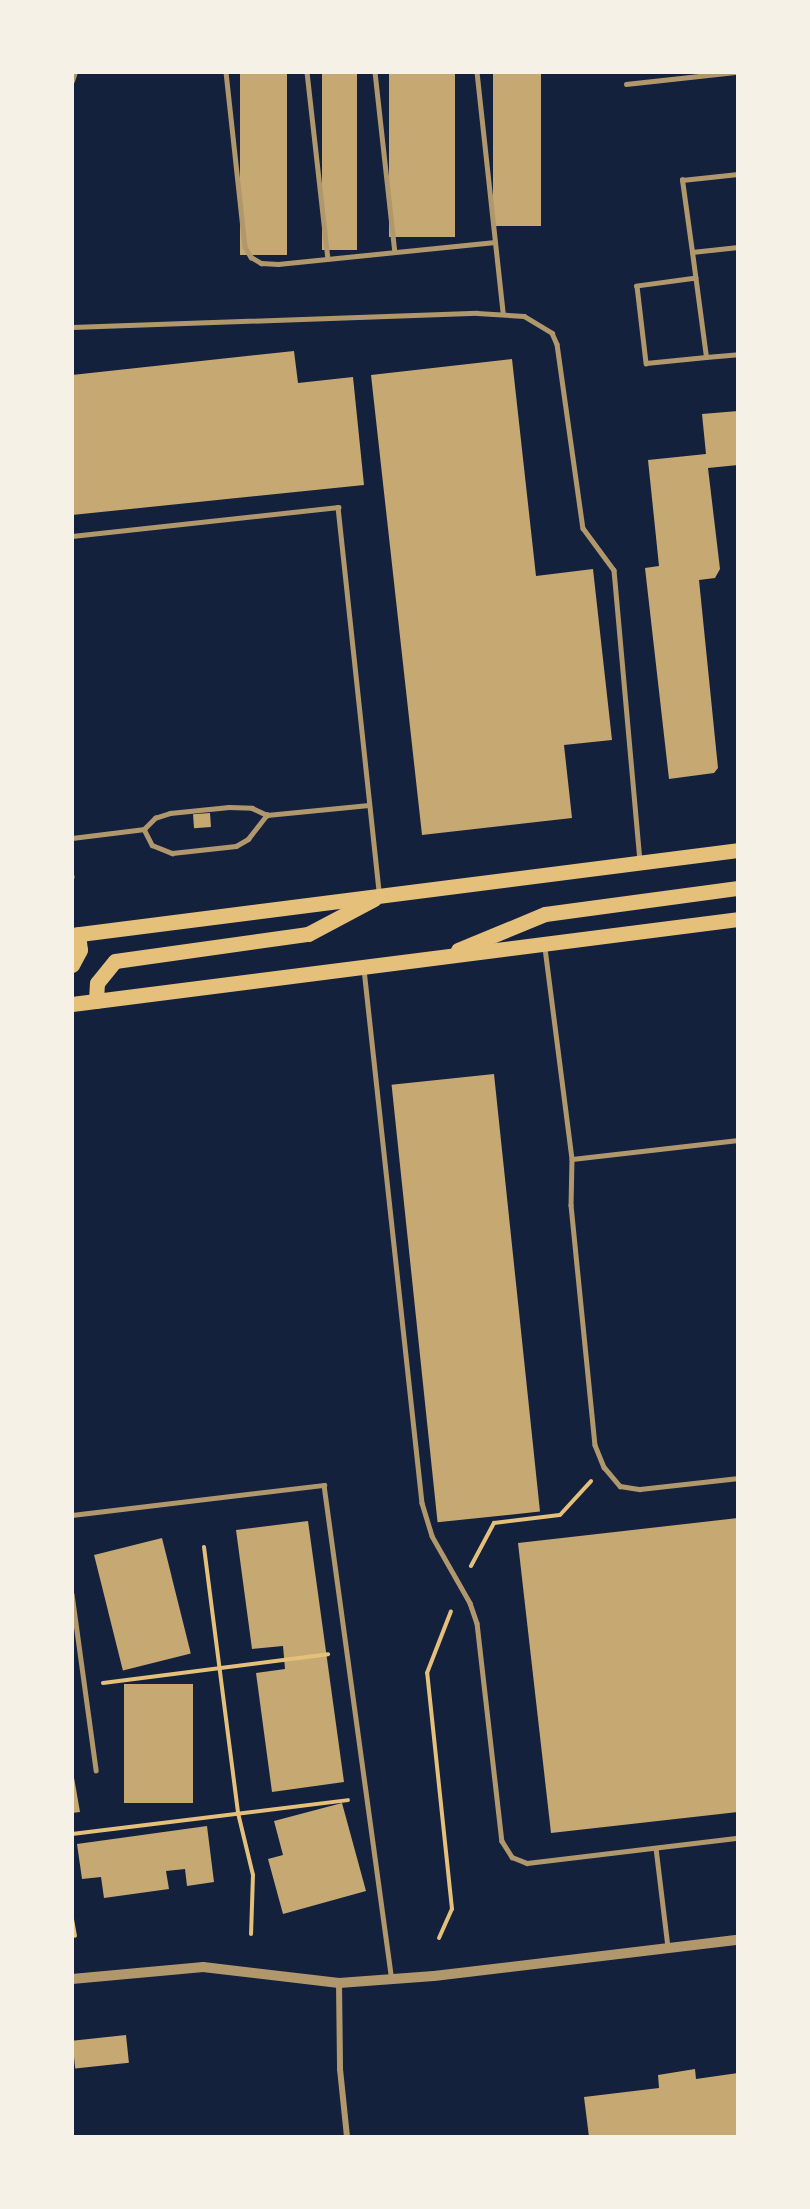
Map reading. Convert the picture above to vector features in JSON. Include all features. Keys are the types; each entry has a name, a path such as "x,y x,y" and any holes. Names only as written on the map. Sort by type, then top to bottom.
{"main road":[{"path":"72,965 80,950 75,934 738,850"},
{"path":"441,957 545,914 738,888"},
{"path":"96,1001 97,982 115,961 308,934 379,896"},
{"path":"72,1004 738,919"}],"street":[{"path":"72,1979 203,1967 339,1983 392,1980 738,1940"},
{"path":"339,1983 340,2069 347,2137"}],"lane":[{"path":"72,81 75,72"},
{"path":"226,72 245,247 250,257 261,263 278,264 495,242"},
{"path":"307,72 328,259"},
{"path":"375,72 395,252"},
{"path":"477,72 503,313"},
{"path":"626,84 738,72"},
{"path":"706,357 682,180 738,174"},
{"path":"692,252 738,247"},
{"path":"696,278 637,286 646,363 738,354"},
{"path":"72,327 503,313 524,316 542,325 557,344 583,528 614,570 641,862"},
{"path":"72,536 338,507 379,896"},
{"path":"72,838 144,829 155,818 170,813 229,807 252,808 267,815 369,805"},
{"path":"144,829 152,845 172,853 236,846 248,839 267,815"},
{"path":"544,942 572,1159 571,1205 594,1433 604,1467 621,1486 640,1489 738,1478"},
{"path":"364,968 422,1503 432,1536 470,1603 477,1623 502,1841 512,1857 527,1863 738,1838"},
{"path":"572,1159 738,1140"},
{"path":"72,1515 324,1485 392,1980"},
{"path":"72,1594 96,1770"},
{"path":"656,1848 668,1949"}],"path":[{"path":"204,1547 238,1813 253,1875 251,1934"},
{"path":"117,1681 327,1654"},
{"path":"72,1834 352,1799"},
{"path":"72,1919 75,1936"}],"building":[{"path":"240,72 287,72 287,255 240,255"},
{"path":"322,72 357,72 357,250 322,250"},
{"path":"389,72 455,72 455,237 389,237"},
{"path":"493,72 541,72 541,226 493,226"},
{"path":"294,351 298,383 353,377 364,485 72,515 72,375"},
{"path":"512,359 536,576 593,569 612,740 564,745 572,818 422,835 371,375"},
{"path":"738,411 738,465 708,468 720,569 715,578 699,580 718,768 714,773 669,779 645,568 659,566 648,460 706,454 702,414"},
{"path":"210,813 211,827 194,828 193,814"},
{"path":"494,1074 540,1512 438,1522 392,1085"},
{"path":"738,1518 738,1812 551,1833 518,1543"},
{"path":"308,1521 344,1782 272,1792 256,1673 285,1669 283,1646 252,1649 236,1530"},
{"path":"162,1538 191,1653 123,1670 94,1555"},
{"path":"124,1684 193,1684 193,1803 124,1803"},
{"path":"72,1766 80,1812 72,1813"},
{"path":"342,1803 366,1891 283,1914 268,1859 283,1855 274,1821"},
{"path":"207,1826 214,1882 187,1886 185,1869 166,1871 169,1889 104,1898 101,1877 82,1879 77,1844"},
{"path":"126,2035 129,2063 75,2068 72,2041"},
{"path":"695,2069 696,2079 738,2073 738,2137 589,2137 584,2097 659,2088 658,2075"}]}
